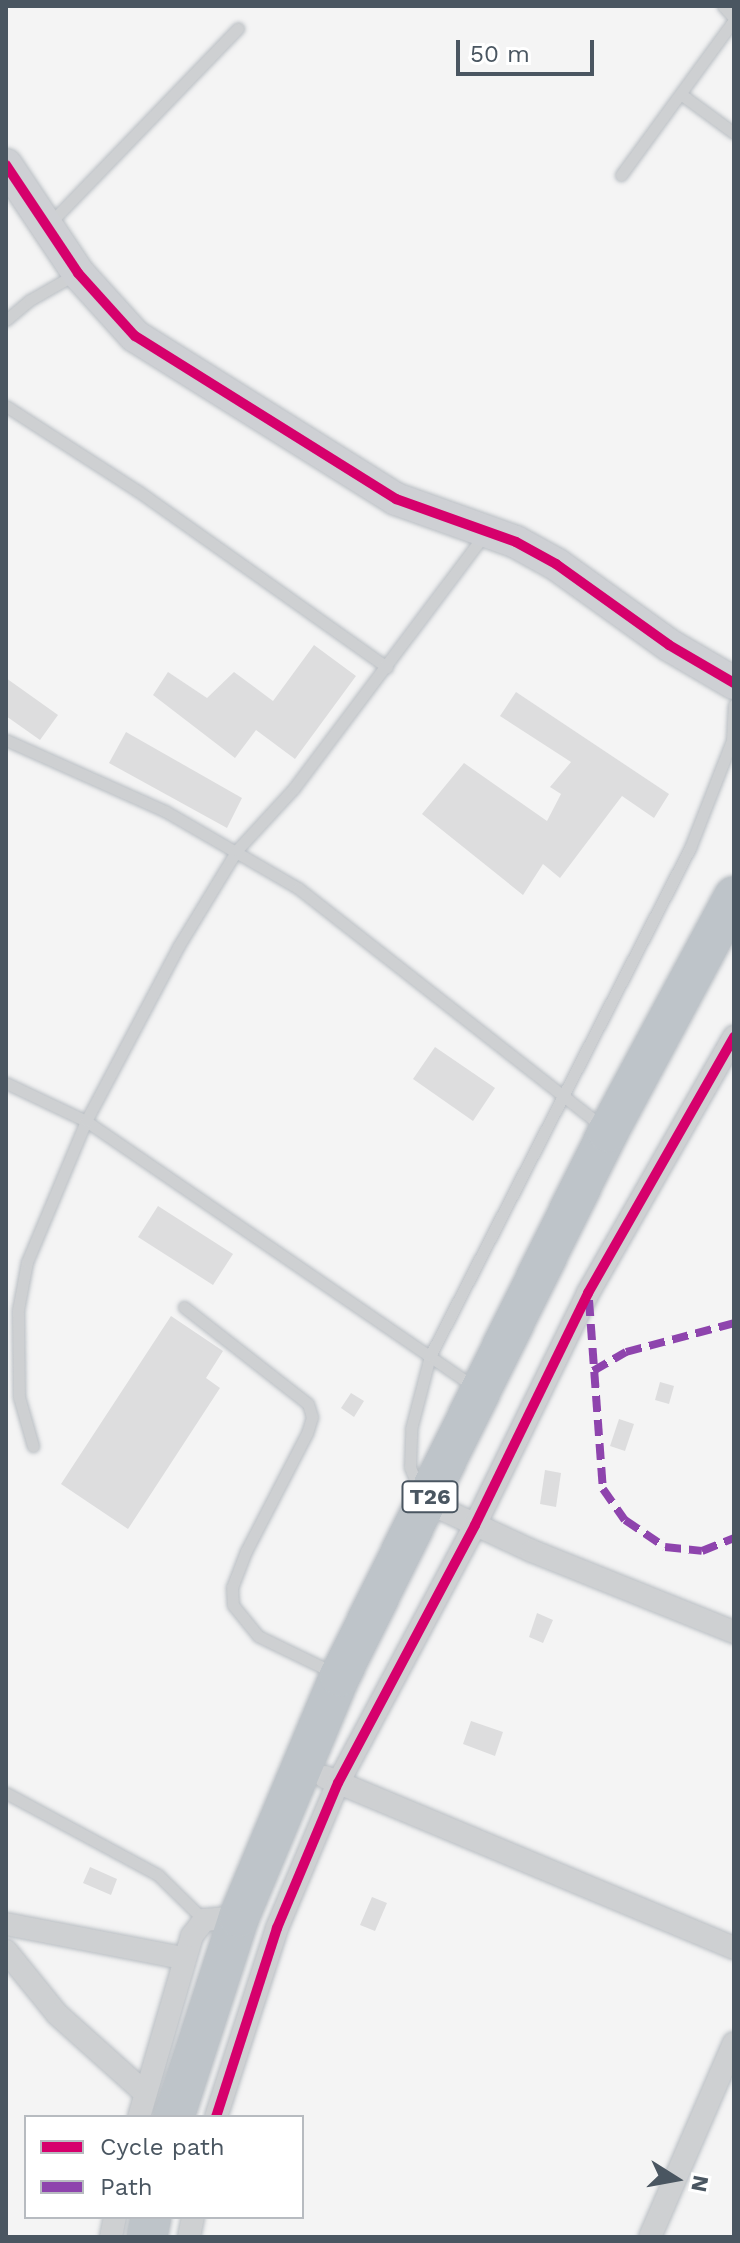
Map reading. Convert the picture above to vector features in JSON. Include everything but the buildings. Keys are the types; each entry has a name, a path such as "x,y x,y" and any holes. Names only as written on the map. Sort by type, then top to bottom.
{"highway":[{"name":"T26","path":"160,2105 221,1919 302,1767 340,1676 608,1132 734,897"}],"street":[{"path":"6,165 78,273 135,336 270,416 338,465 396,499 516,542 556,564 669,645 734,683"},
{"path":"217,2115 277,1928 338,1783 475,1525 588,1293 734,1037"},
{"path":"427,1502 475,1525 734,1632"},
{"path":"302,1767 734,1948"},
{"path":"160,2105 182,1958 221,1919"},
{"path":"6,1924 182,1958"},
{"path":"6,1951 57,2014 160,2105"},
{"path":"650,2237 734,2043"},
{"path":"142,2115 160,2105"}],"lane":[{"path":"621,175 682,95 734,19 723,6"},
{"path":"48,225 238,28"},
{"path":"682,95 734,133"},
{"path":"6,320 30,300 78,273"},
{"path":"6,406 138,491 387,667"},
{"path":"33,1446 19,1397 18,1310 27,1262 86,1121 170,960 237,850 294,788 486,532"},
{"path":"427,1502 410,1467 411,1429 430,1356 716,790 732,740 734,705"},
{"path":"6,740 237,850 360,934 608,1132"},
{"path":"6,1083 86,1121 481,1392"},
{"path":"184,1307 308,1404 312,1417 307,1433 246,1551 232,1587 233,1605 258,1636 340,1676"},
{"path":"6,1793 158,1875 221,1919"}],"marked path":[{"path":"589,1300 603,1489 625,1520 665,1547 702,1551 734,1538"},
{"path":"593,1371 626,1352 734,1323"}],"cycle path":[{"path":"6,165 78,273 135,336 396,499 516,542 556,564 669,645 734,683"},
{"path":"217,2115 277,1928 338,1783 475,1525 588,1293 734,1037"}]}
